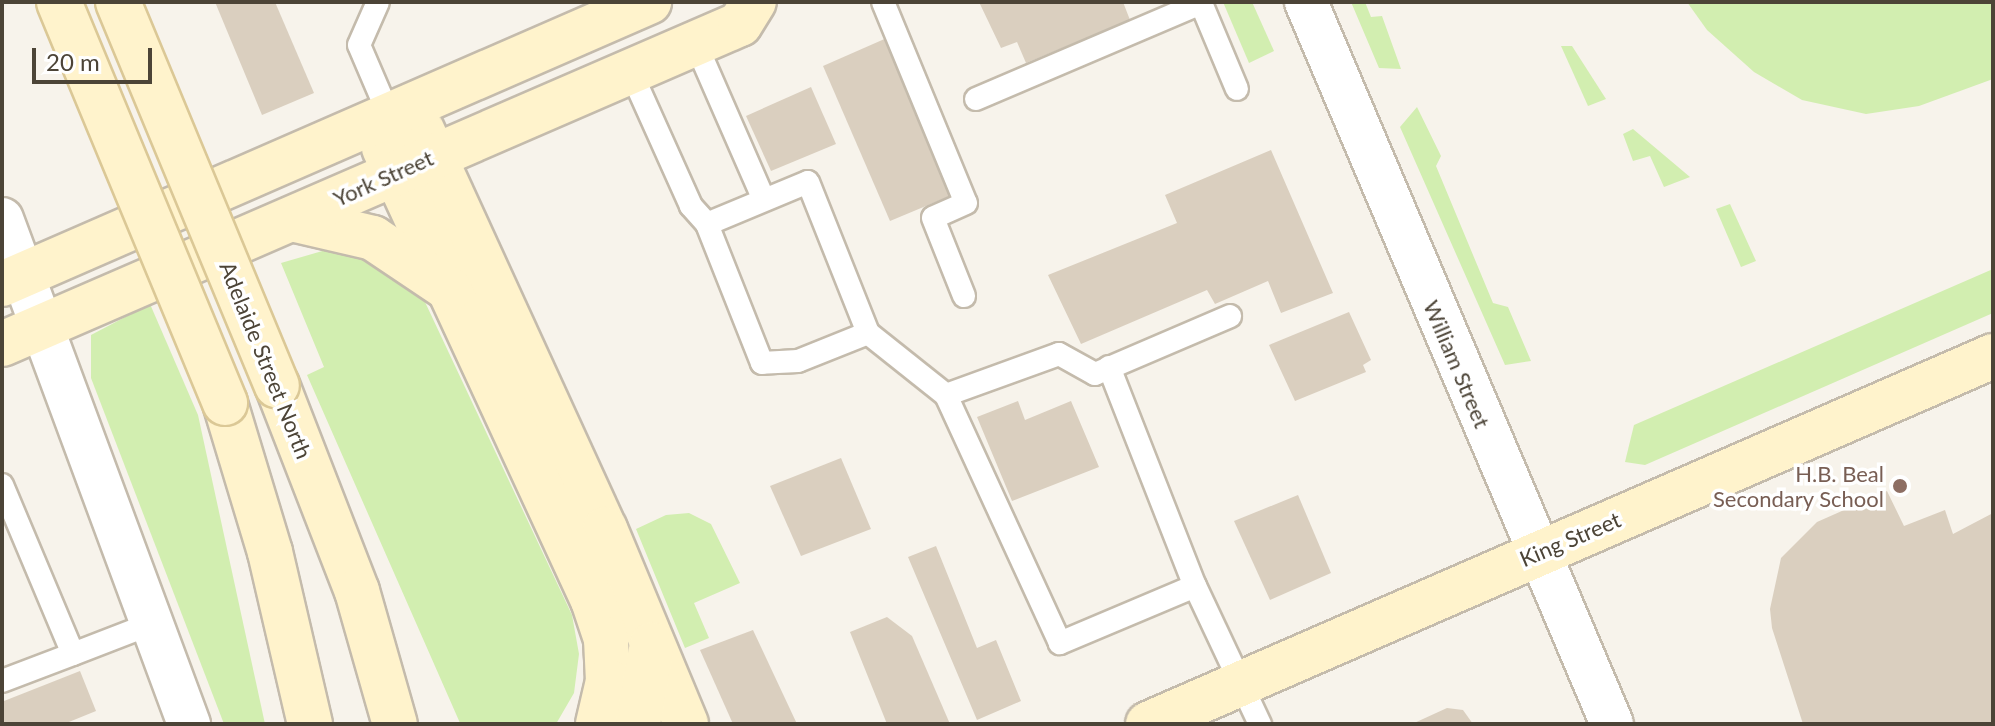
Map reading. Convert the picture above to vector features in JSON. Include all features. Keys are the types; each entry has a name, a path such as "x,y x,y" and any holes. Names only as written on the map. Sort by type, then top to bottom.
{"main road":[{"path":"59,2 225,403 270,552 310,724"},
{"name":"Adelaide Street North","path":"118,2 277,385 357,591 395,724"},
{"path":"12,279 649,2"},
{"name":"York Street","path":"2,344 740,24 754,2"},
{"path":"391,114 414,164 605,529 686,724"},
{"path":"414,164 449,289 597,613 606,639 608,681 598,724"},
{"path":"292,219 373,238 449,289"},
{"name":"King Street","path":"1148,724 1993,356"},
{"path":"357,591 416,724"},
{"path":"638,724 652,643"}],"street":[{"name":"William Street","path":"1306,2 1536,553 1612,724"},
{"path":"2,219 12,279 44,327 189,724"}],"lane":[{"path":"378,2 359,45 391,114"},
{"path":"883,2 966,203 933,218 964,296"},
{"path":"976,99 1201,3 1237,89"},
{"path":"695,42 764,200"},
{"path":"630,70 691,206 707,224 762,363 798,361 868,333"},
{"path":"707,224 808,182 868,333 946,395 1060,643 1195,586"},
{"path":"946,395 1059,354 1095,374 1230,316"},
{"path":"1109,367 1195,586 1260,724"},
{"path":"2,485 73,654"},
{"path":"2,681 153,623"}],"green space":[{"path":"1223,2 1252,2 1274,51 1249,63"},
{"path":"1351,2 1365,2 1371,17 1382,16 1401,69 1379,68"},
{"path":"1687,2 1993,2 1993,79 1919,106 1866,114 1802,100 1754,72 1707,30"},
{"path":"1561,46 1572,46 1606,99 1588,106"},
{"path":"1417,107 1441,156 1436,166 1493,303 1508,307 1531,361 1505,365 1400,127"},
{"path":"1633,129 1690,177 1664,187 1650,156 1633,161 1623,134"},
{"path":"1730,204 1756,261 1741,267 1716,209"},
{"path":"343,245 389,265 425,302 572,615 579,654 574,693 556,724 460,723 307,375 324,367 281,263"},
{"path":"1993,269 1993,313 1645,465 1625,462 1634,425"},
{"path":"150,304 198,415 265,724 224,724 91,378 91,335"},
{"path":"689,513 711,524 740,583 694,603 709,638 685,648 636,529 666,515"}],"building":[{"path":"215,2 275,2 314,93 262,115"},
{"path":"979,2 1123,2 1130,20 1026,63 1017,42 1001,48"},
{"path":"889,37 957,193 890,221 823,66"},
{"path":"811,87 836,144 771,171 746,116"},
{"path":"1271,150 1333,293 1281,313 1268,281 1215,304 1207,290 1081,344 1048,275 1177,223 1165,195"},
{"path":"1349,312 1371,360 1363,365 1366,372 1295,401 1269,345"},
{"path":"1018,401 1025,420 1071,401 1099,467 1012,501 977,417"},
{"path":"841,458 871,529 801,556 770,486"},
{"path":"1887,491 1904,526 1945,510 1953,534 1993,513 1993,724 1803,724 1772,628 1770,609 1781,558 1817,522"},
{"path":"1298,495 1331,573 1270,600 1234,521"},
{"path":"936,546 977,648 996,640 1021,701 977,720 908,557"},
{"path":"887,617 912,636 950,724 887,724 850,632"},
{"path":"753,630 797,724 733,724 700,650"},
{"path":"80,671 96,711 64,724 2,724 4,701"},
{"path":"1447,708 1463,710 1473,724 1412,724"}],"place":[{"name":"H.B. Beal Secondary School","path":"1900,486"}]}
